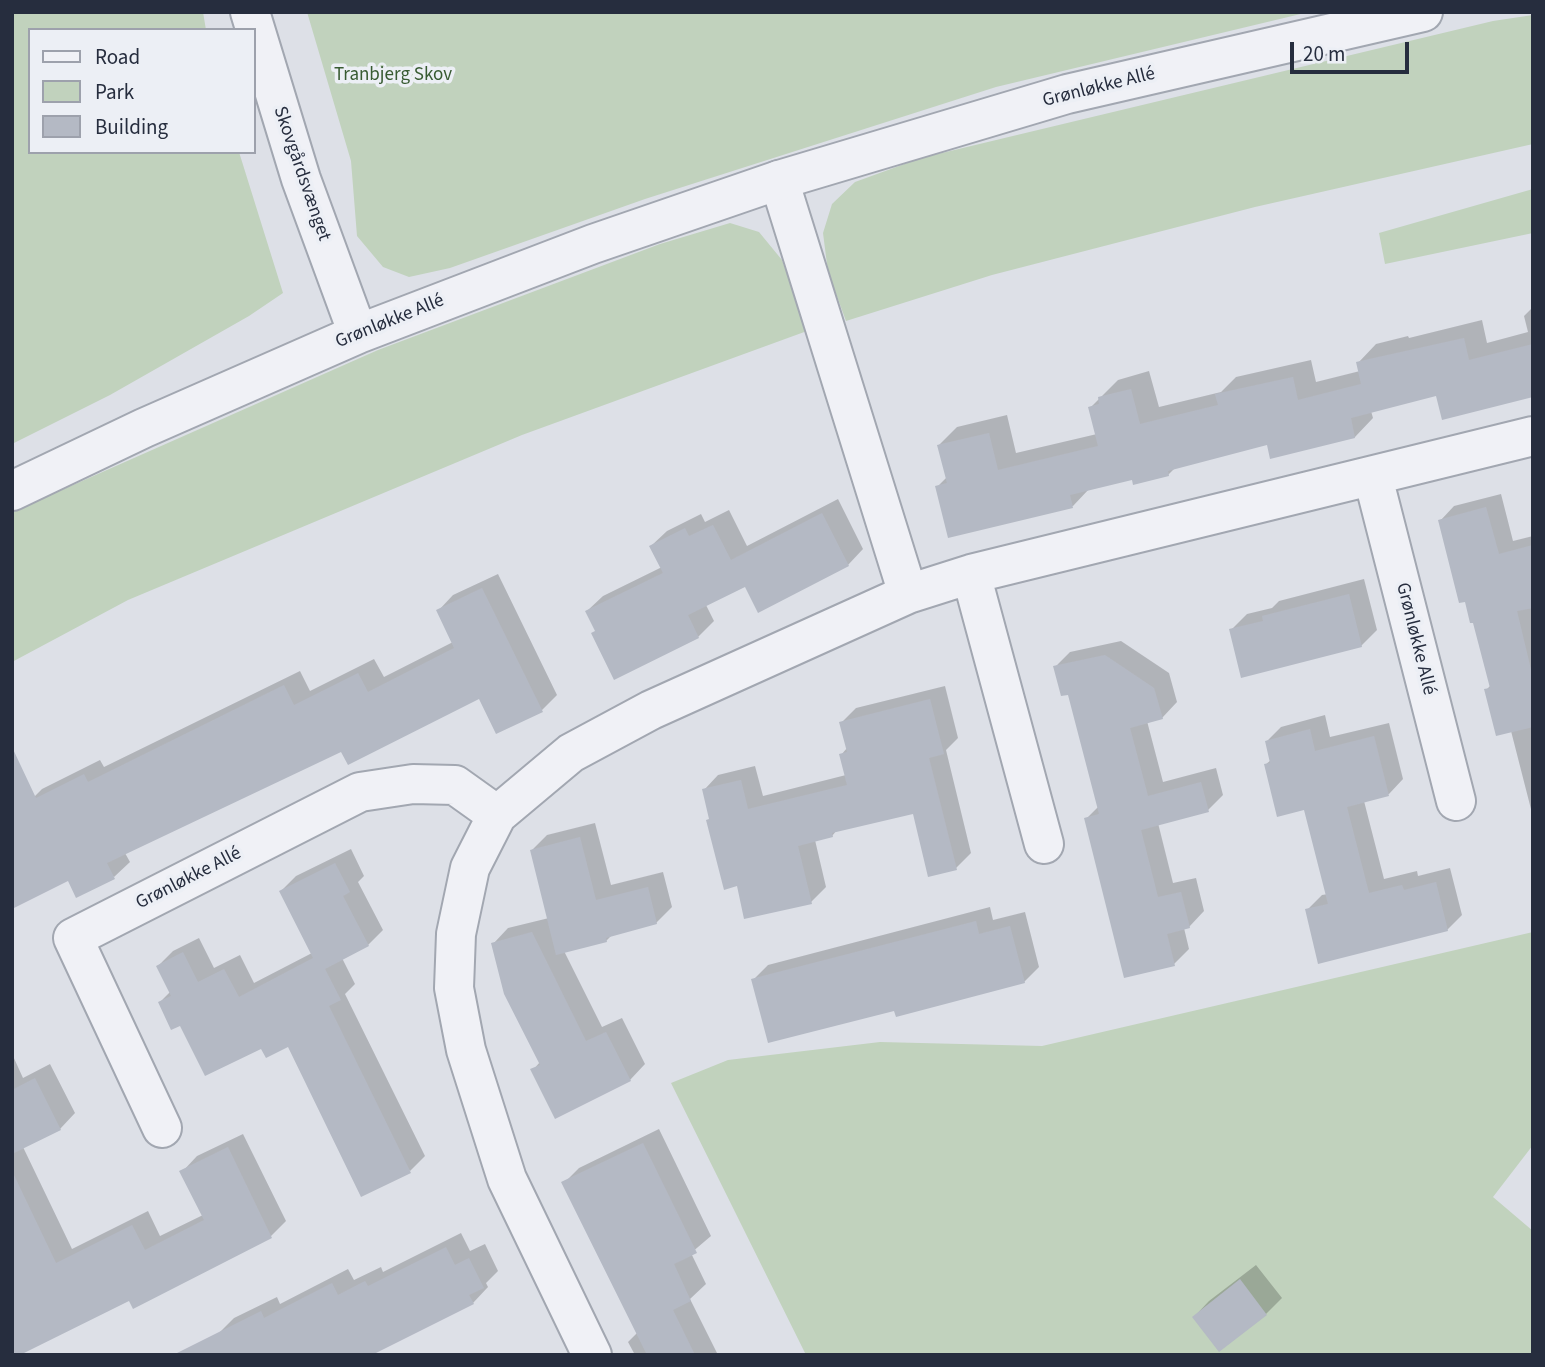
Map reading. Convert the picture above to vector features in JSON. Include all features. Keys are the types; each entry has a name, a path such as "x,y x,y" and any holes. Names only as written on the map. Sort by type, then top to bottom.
{"street":[{"name":"Grønløkke Allé","path":"12,491 144,428 358,334 593,244 779,180 1068,94 1423,12"},
{"name":"Skovgårdsvænget","path":"256,32 301,179 358,334"},
{"path":"779,180 908,594"},
{"path":"592,1355 507,1179 466,1050 454,988 456,933 470,868 497,815 571,753 651,710 908,594 971,575 1533,436"},
{"name":"Grønløkke Allé","path":"1373,477 1456,801"},
{"path":"971,575 1044,844"},
{"name":"Grønløkke Allé","path":"162,1128 74,938 360,792 413,784 455,785 497,815"}],"green space":[{"path":"12,12 203,12 206,28 28,28 28,154 240,154 283,293 249,316 110,395 12,444"},
{"name":"Tranbjerg Skov","path":"307,12 1309,12 996,87 645,199 450,268 409,277 383,267 357,236 351,161"},
{"path":"1533,15 1533,144 1255,207 992,275 846,321 828,272 823,233 832,204 855,182 921,158 1493,21"},
{"path":"1533,189 1533,233 1385,264 1379,233"},
{"path":"730,223 759,232 782,260 807,331 522,435 128,600 12,662 12,512 378,350 660,244"},
{"path":"1533,932 1533,1145 1493,1197 1533,1231 1533,1355 806,1355 671,1083 728,1060 880,1042 1042,1046"}],"building":[{"path":"1464,338 1469,360 1533,344 1533,397 1442,420 1436,396 1351,418 1355,438 1270,459 1267,445 1168,471 1169,476 1133,485 1132,480 1070,495 1073,508 948,538 935,486 947,483 937,445 989,433 998,470 1098,446 1088,407 1099,404 1098,397 1131,389 1140,424 1218,405 1215,394 1293,377 1298,400 1361,384 1356,362"},
{"path":"1486,507 1499,554 1533,545 1533,608 1517,611 1533,678 1533,727 1496,736 1484,689 1490,688 1473,623 1470,623 1465,602 1459,603 1438,520"},
{"path":"822,513 849,566 758,613 745,587 688,615 699,638 614,680 591,633 595,631 585,611 663,573 649,546 685,528 689,536 713,525 731,560"},
{"path":"482,588 543,712 496,734 479,699 348,765 341,752 107,863 115,879 76,898 68,881 12,909 12,747 36,798 84,774 88,782 284,685 294,705 358,673 368,692 454,648 436,610"},
{"path":"1349,594 1362,647 1241,678 1229,629 1263,621 1262,616"},
{"path":"1105,655 1154,688 1163,719 1130,728 1148,796 1201,782 1209,812 1141,830 1158,897 1181,892 1190,928 1167,934 1175,966 1124,978 1084,818 1099,814 1068,695 1061,696 1053,666"},
{"path":"930,699 944,754 929,758 957,870 928,877 913,814 832,833 833,837 798,846 812,904 744,919 737,886 724,890 706,820 709,819 702,789 741,780 748,809 847,785 839,754 847,752 839,722"},
{"path":"1310,729 1315,751 1374,736 1389,796 1347,807 1369,893 1402,885 1404,890 1436,882 1448,931 1318,964 1305,909 1328,904 1304,810 1277,817 1264,764 1270,763 1265,741"},
{"path":"580,837 596,900 648,887 657,924 606,938 607,942 556,955 530,850"},
{"path":"335,863 350,892 343,896 369,946 325,969 341,1000 329,1006 411,1173 361,1197 288,1047 266,1058 261,1049 205,1076 180,1026 171,1030 158,1002 171,996 156,966 183,952 198,982 224,969 239,997 313,958 279,891"},
{"path":"976,921 979,934 1010,926 1025,983 896,1017 894,1011 768,1043 751,979"},
{"path":"532,932 586,1041 606,1032 631,1081 555,1119 530,1069 540,1065 504,994 491,943"},
{"path":"35,1078 61,1130 12,1154 12,1090"},
{"path":"643,1143 697,1253 674,1264 691,1301 673,1310 695,1355 647,1355 561,1182"},
{"path":"228,1147 272,1238 133,1309 129,1301 20,1355 12,1355 12,1171 56,1263 132,1225 145,1250 204,1220 179,1171"},
{"path":"446,1247 455,1265 469,1258 484,1288 469,1295 474,1304 372,1355 173,1355 261,1311 264,1318 332,1283 338,1295 365,1281 368,1286"},
{"path":"1240,1279 1267,1315 1219,1352 1192,1317"}]}
